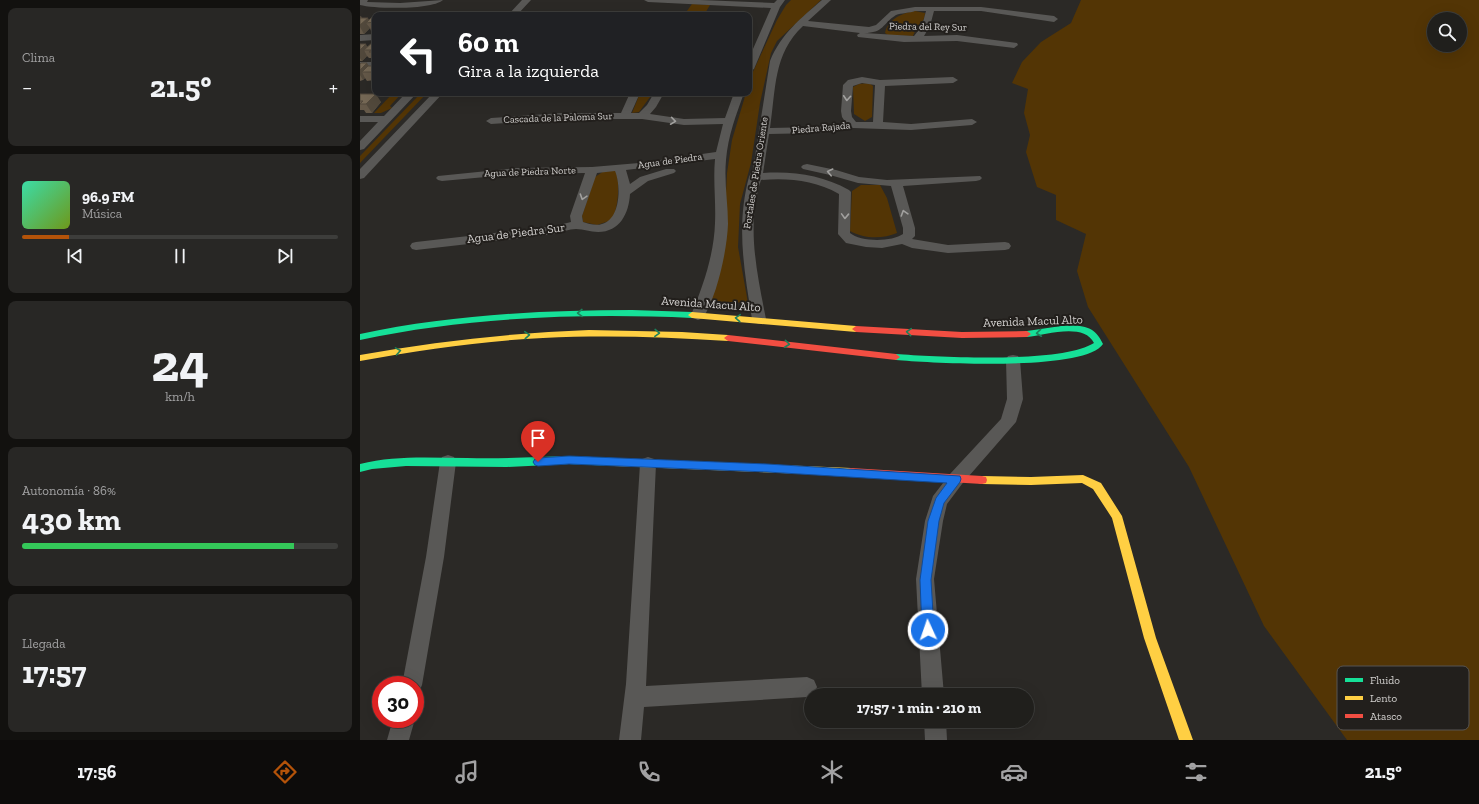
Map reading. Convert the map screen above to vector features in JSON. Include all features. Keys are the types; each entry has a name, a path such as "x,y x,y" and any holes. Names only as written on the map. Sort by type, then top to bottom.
{"street":[{"path":"364,0 361,2 363,4 373,5 426,4 440,0"},
{"path":"515,12 527,0"},
{"path":"648,0 684,6 741,8 777,6 752,62"},
{"name":"Portales de Piedra Oriente","path":"760,328 747,255 747,217 757,173 777,53 783,43 798,27 827,0"},
{"path":"883,38 878,33 879,27 891,15 900,11 981,8 1054,18"},
{"path":"916,39 921,35 929,16 930,9"},
{"path":"798,27 858,30 879,27"},
{"name":"Piedra del Rey Sur","path":"798,27 883,38 957,38 1014,45"},
{"path":"360,38 372,37"},
{"path":"360,65 372,65"},
{"path":"850,121 849,83 862,80 880,83 953,80"},
{"path":"878,125 880,83"},
{"path":"360,147 409,96"},
{"path":"360,176 435,96"},
{"path":"626,116 634,96"},
{"path":"642,116 651,107 657,96"},
{"path":"698,315 711,281 719,246 721,216 721,160 731,117 738,96"},
{"path":"651,107 680,112 708,113 731,117"},
{"name":"Cascada de la Paloma Sur","path":"491,121 564,116 642,116 684,122 731,117"},
{"path":"360,119 387,119"},
{"name":"Piedra Rajada","path":"764,127 817,130 850,121 878,125 911,127 972,122"},
{"name":"Agua de Piedra","path":"619,167 721,160"},
{"name":"Agua de Piedra","path":"625,192 644,179 663,172 700,166 721,160"},
{"path":"619,167 624,177 625,192"},
{"name":"Agua de Piedra Norte","path":"442,178 517,171 592,170 619,167"},
{"path":"757,173 803,167 832,172 858,180 896,183 976,178"},
{"path":"578,225 576,216 592,170"},
{"path":"757,173 810,178 829,183 845,192"},
{"path":"858,180 845,192 844,234 850,240 866,243 882,244 902,240 909,236 909,228 903,212 896,183"},
{"name":"Agua de Piedra Sur","path":"416,246 493,235 562,229 578,225 586,228 597,229 614,223 620,215 625,192"},
{"path":"902,240 912,244 948,249 1005,246"},
{"path":"590,326 593,318 604,312"},
{"name":"Avenida Macul Alto","path":"360,337 415,327 492,318 604,312 698,315 760,328 846,327 971,336 1028,334 1083,329 1093,332 1098,339 1099,344 1097,348 1088,352 1013,360 949,360 910,358 745,340 590,326 463,341 360,358"},
{"path":"833,349 846,341 849,335 846,327"},
{"path":"745,340 760,328"},
{"path":"933,688 926,580 934,521 940,501 956,479 1008,422 1015,399 1013,360"},
{"path":"360,468 372,465 406,462 507,463 569,460 860,472 956,479 1031,481 1083,479 1097,486 1117,516 1150,638 1186,740"},
{"path":"414,676 435,557 448,462"},
{"path":"630,740 648,464"},
{"path":"634,697 807,687"},
{"path":"398,740 401,728"},
{"path":"935,728 936,740"}],"shaded area":[{"path":"791,0 821,0 777,41 771,53 760,103 751,163 740,204 738,247 748,303 710,301 724,233 727,173 732,140 745,96 752,96 752,74 777,20 786,5"},
{"path":"1081,0 1479,0 1479,740 1347,740 1340,730 1469,730 1469,666 1337,666 1337,726 1264,626 1189,467 1088,307 1077,271 1086,234 1056,220 1056,195 1037,187 1026,152 1030,135 1024,113 1028,89 1012,83 1022,62 1041,42 1071,23"},
{"path":"692,4 710,5 706,12 686,12"},
{"path":"915,11 925,13 925,16 924,20 913,36 888,35 885,33 892,20 905,13"},
{"path":"869,83 873,86 872,117 865,121 854,114 853,87 859,84"},
{"path":"390,96 399,96 390,106 392,108 381,113 374,113"},
{"path":"418,96 424,96 360,163 360,156"},
{"path":"639,96 651,96 639,112 632,113"},
{"path":"613,170 617,172 618,190 616,208 612,220 597,225 583,222 582,216 595,177 604,171"},
{"path":"861,185 880,185 887,198 897,233 880,237 867,237 850,231 852,191"}],"building":[{"path":"372,17 372,22 366,23"},
{"path":"360,18 368,18 360,25"},
{"path":"372,43 372,50 364,50"},
{"path":"360,44 366,44 360,50"},
{"path":"367,63 360,70 360,64"},
{"path":"368,66 372,66 372,72 362,72"},
{"path":"360,94 372,94 372,96 374,96 366,104 360,104 363,101 360,101"}],"traffic: fast":[{"path":"360,337 418,327 542,315 602,313 692,315"},
{"path":"896,357 970,360 1037,359 1067,356 1088,351 1099,344 1095,336 1088,331 1079,329 1068,328 1027,334"},
{"path":"360,468 372,465 406,462 507,463 569,460 614,462"}],"traffic: slow":[{"path":"692,315 856,329"},
{"path":"360,358 452,343 543,335 635,333 728,338"},
{"path":"614,462 851,472"},
{"path":"982,480 1031,481 1083,479 1097,486 1117,516 1150,638 1186,740"}],"traffic: jam":[{"path":"856,329 962,335 1027,334"},
{"path":"728,338 896,357"},
{"path":"851,472 982,480"}],"route":[{"path":"538,462 569,460 767,468 956,479 940,501 934,521 926,580 928,630"}]}
